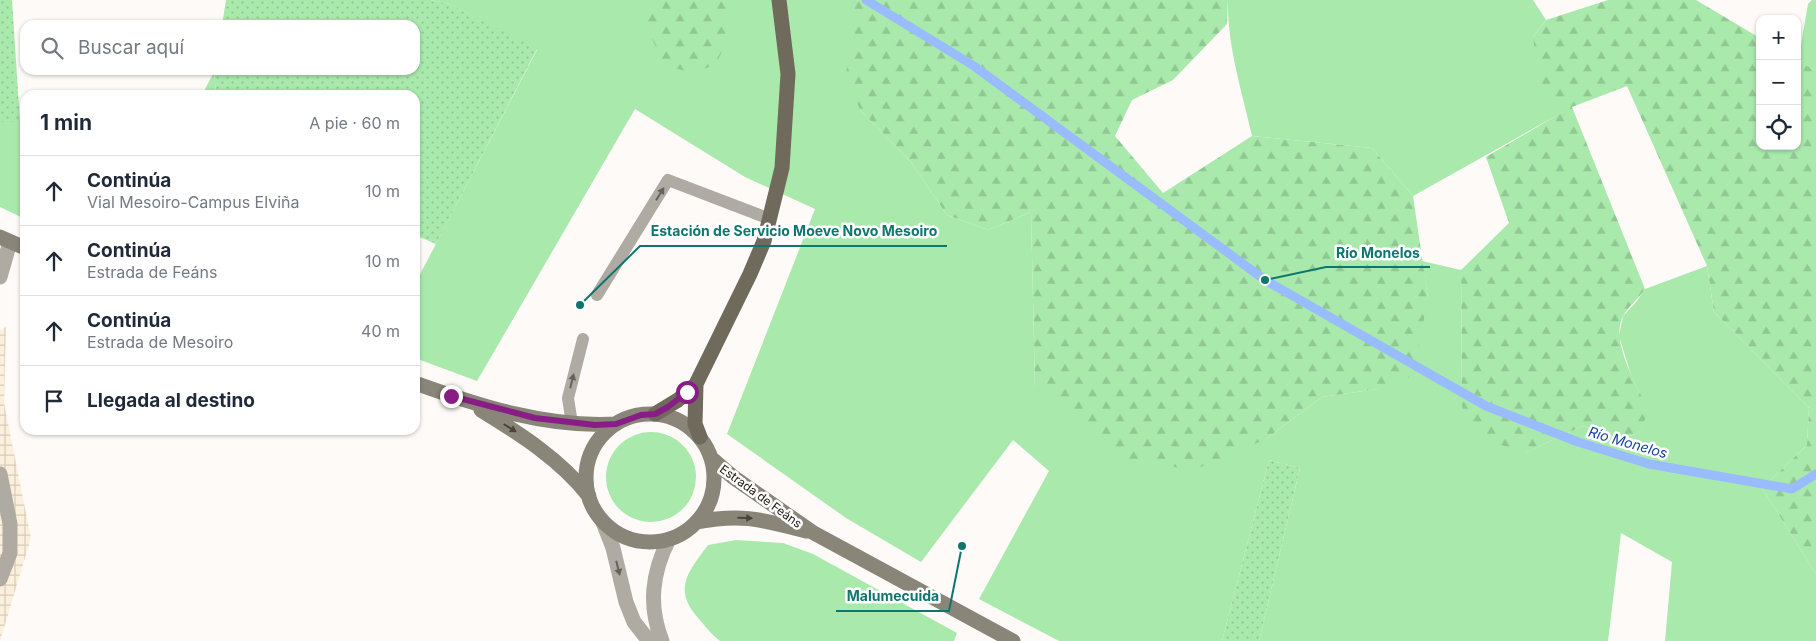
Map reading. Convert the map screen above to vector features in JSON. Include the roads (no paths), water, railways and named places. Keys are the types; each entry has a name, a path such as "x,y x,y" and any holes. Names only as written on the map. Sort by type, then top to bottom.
{"main road":[{"path":"655,414 678,400 696,384 750,274 770,220 782,168 788,74 779,0"},
{"path":"696,384 696,424 700,437"}],"street":[{"path":"0,277 5,240 20,246"},
{"path":"420,385 469,402 535,418 572,424 616,424"},
{"path":"469,402 524,436 565,470 589,496"},
{"name":"Estrada de Feáns","path":"655,414 680,421 700,437 711,458 714,475 713,492 707,508 697,522 679,535 655,542 627,538 603,522 589,496 587,472 594,449 604,435 616,424 641,415 655,414"},
{"name":"Estrada de Feáns","path":"711,458 733,477 812,532 1013,641"},
{"path":"0,474 10,524 10,553 0,578"},
{"name":"Estrada de Feáns","path":"697,522 720,518 752,517 812,532"},
{"path":"603,522 613,548 626,602 634,622 649,641"},
{"path":"662,641 653,598 658,562 669,539"}],"lane":[{"path":"597,295 668,180 770,220"},
{"path":"572,424 568,398 583,339"}],"waterway":[{"name":"Río Monelos","path":"866,0 974,66 1265,280 1486,406 1578,442 1649,464 1792,489 1816,474"}],"place":[{"name":"Río Monelos","path":"1265,280"},
{"name":"Estación de Servicio Moeve Novo Mesoiro","path":"580,305"},
{"name":"Malumecuida","path":"962,546"}]}
